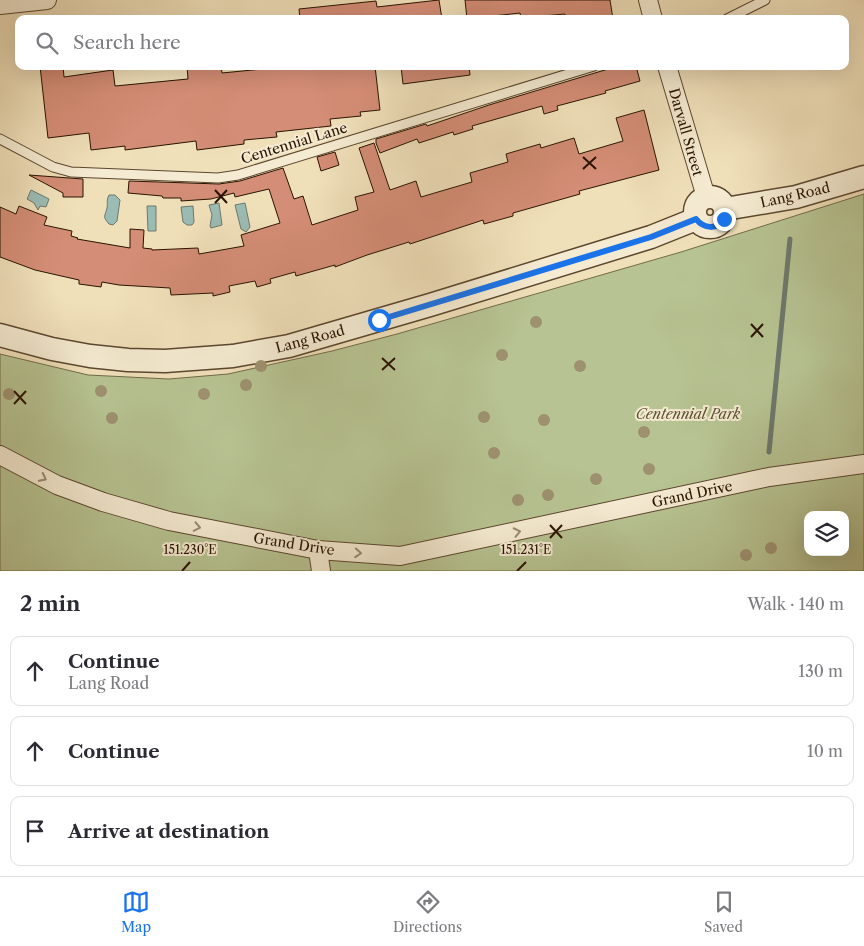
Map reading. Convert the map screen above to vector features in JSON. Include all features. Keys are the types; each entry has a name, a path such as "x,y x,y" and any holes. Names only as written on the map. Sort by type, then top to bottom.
{"street":[{"path":"0,5 47,0"},
{"path":"648,0 652,15"},
{"name":"Darvall Street","path":"668,70 706,197"},
{"name":"Lang Road","path":"725,209 796,197 863,182"},
{"path":"706,197 716,198 725,209 724,219 717,226 703,226 696,219 696,206 706,197"},
{"name":"Lang Road","path":"0,335 52,349 128,360 190,360 242,355 289,346 430,305 651,237 696,219"},
{"name":"Grand Drive","path":"0,455 57,485 103,502 169,521 318,550 400,556 769,478 864,464"},
{"path":"318,550 321,571"}],"lane":[{"path":"735,15 765,0"},
{"name":"Centennial Lane","path":"0,139 53,167 71,172 218,178 238,175 581,70"}],"green space":[{"name":"Centennial Park","path":"864,194 864,571 0,571 0,354 88,375 169,379 228,374 332,351 681,252"}],"water":[{"path":"31,190 49,199 46,207 40,206 38,210 34,203 27,199"},
{"path":"109,195 115,195 120,200 117,221 113,225 109,224 105,218"},
{"path":"219,203 222,225 211,228 212,215 209,205"},
{"path":"245,203 250,227 246,232 241,229 235,205"},
{"path":"147,206 156,206 156,231 148,231"},
{"path":"193,206 194,222 192,225 187,225 183,222 181,207"}],"building":[{"path":"439,0 441,15 300,15 299,9 376,1 377,7"},
{"path":"465,0 610,0 612,15 520,15 520,13 467,15"},
{"path":"40,70 63,70 64,77 113,70 115,86 188,79 187,70 222,70 222,73 252,70 375,70 380,110 360,112 361,116 330,119 331,126 276,132 277,137 244,140 244,144 197,150 196,141 125,150 125,146 91,150 89,133 48,138"},
{"path":"401,70 469,70 470,75 403,84"},
{"path":"605,70 637,70 640,81 605,91 606,93 557,106 558,110 544,114 542,106 472,126 473,129 454,135 453,132 419,143 417,139 380,153 376,143 376,139 426,124 427,126"},
{"path":"644,110 659,170 579,191 580,194 513,213 513,216 484,224 483,220 410,244 409,242 367,255 335,267 335,265 296,276 295,272 270,279 271,283 257,287 255,281 229,286 230,292 213,296 213,293 171,295 170,288 102,282 101,287 79,284 79,280 35,270 0,257 0,207 16,214 19,206 47,217 44,225 72,231 71,236 77,239 130,248 130,229 144,230 143,248 152,250 198,248 199,254 244,246 241,235 280,223 269,189 235,197 234,193 211,199 181,201 181,198 163,198 162,196 128,193 129,181 219,184 240,181 283,168 294,199 303,196 312,225 358,210 355,197 374,192 359,148 374,143 390,190 416,181 421,197 472,182 470,173 508,162 506,154 540,144 541,148 574,138 579,154 623,141 616,118"},
{"path":"335,152 339,165 321,171 317,157"},
{"path":"29,175 83,179 83,197 63,197 63,193"}],"waterway":[{"path":"769,452 790,239"}],"route":[{"path":"379,320 651,237 696,219 703,226 708,227 717,226 724,219"}]}
